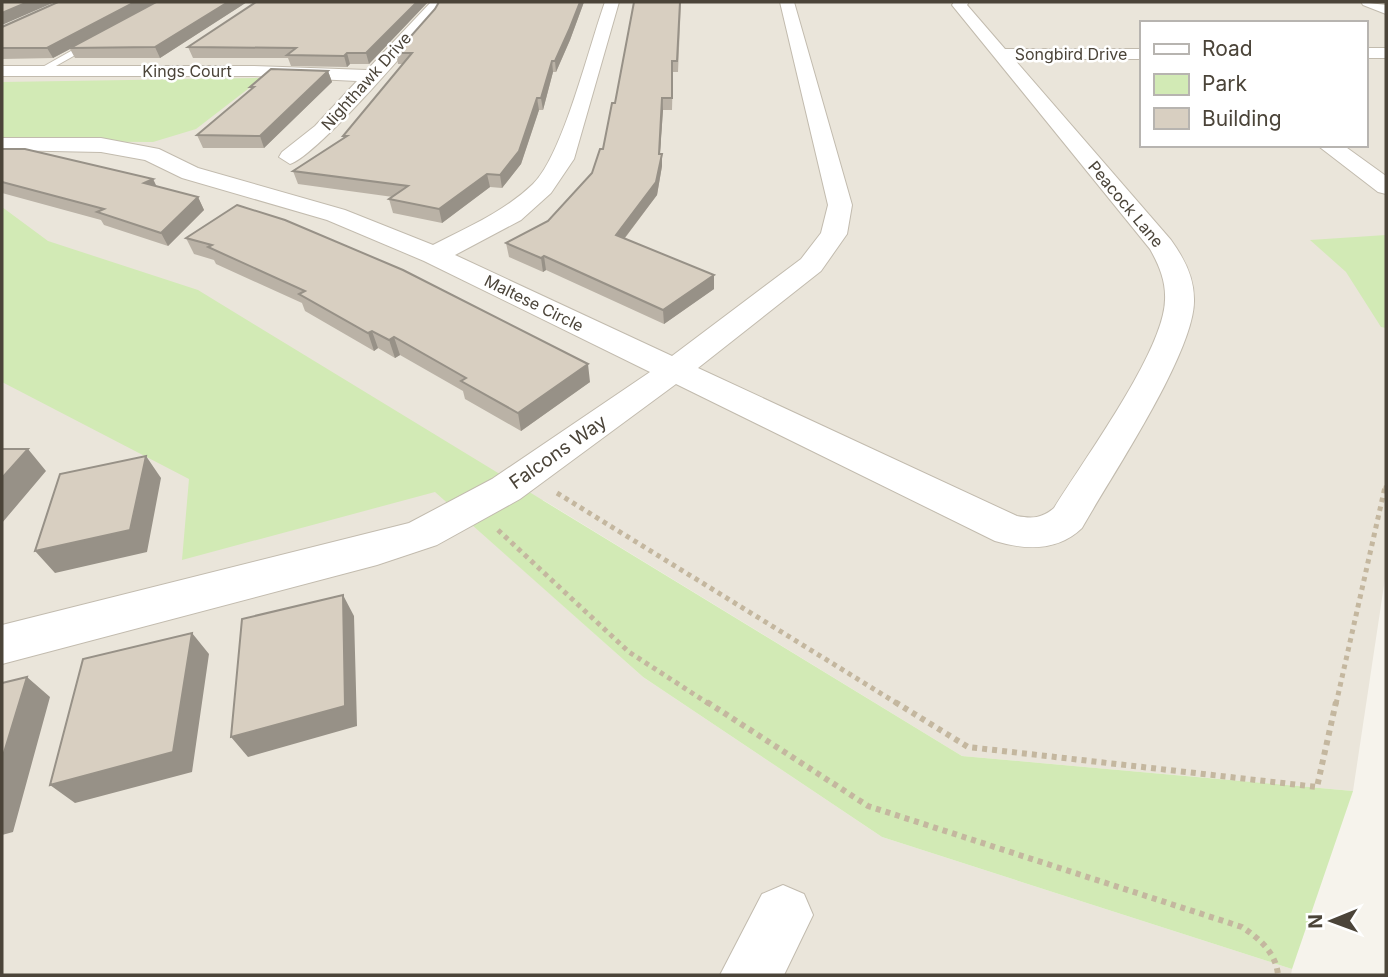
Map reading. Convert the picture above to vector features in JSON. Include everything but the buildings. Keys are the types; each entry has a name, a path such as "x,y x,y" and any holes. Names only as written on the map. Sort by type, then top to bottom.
{"street":[{"name":"Nighthawk Drive","path":"290,158 322,130 439,2"},
{"path":"434,256 512,215 543,188 563,159 612,2"},
{"name":"Falcons Way","path":"2,645 377,549 423,534 506,489 674,370 811,265 834,234 840,205 787,2"},
{"name":"Peacock Lane","path":"962,2 960,5 1162,246 1178,277 1182,296 1174,336 1164,356 1068,518 1060,526 1044,533"},
{"path":"1368,2 1386,10"},
{"path":"1367,53 1386,53"},
{"name":"Songbird Drive","path":"1001,54 1140,54"},
{"path":"157,70 180,55"},
{"name":"Kings Court","path":"2,71 157,70 372,76"},
{"name":"Maltese Circle","path":"2,144 101,145 151,154 190,173 336,215 434,256 1009,530 1044,533"},
{"path":"1331,147 1386,187"},
{"path":"751,975 783,915"}],"lane":[{"path":"44,69 110,33"}],"path":[{"path":"550,489 968,747 1317,787 1386,484"},
{"path":"491,524 629,652 868,806 1242,927 1263,943 1272,954 1278,975"}],"shaded area":[{"path":"2,2 1386,2 1386,572 1353,791 962,756 543,500 485,536 643,677 882,837 1292,969 1291,975 2,975"}],"green space":[{"path":"262,78 196,129 153,142 2,141 2,82"},
{"path":"2,207 48,241 198,290 962,756 1353,791 1292,969 882,837 643,677 435,492 182,560 189,479 2,382"},
{"path":"1386,235 1386,328 1381,327 1346,272 1310,240"}]}
